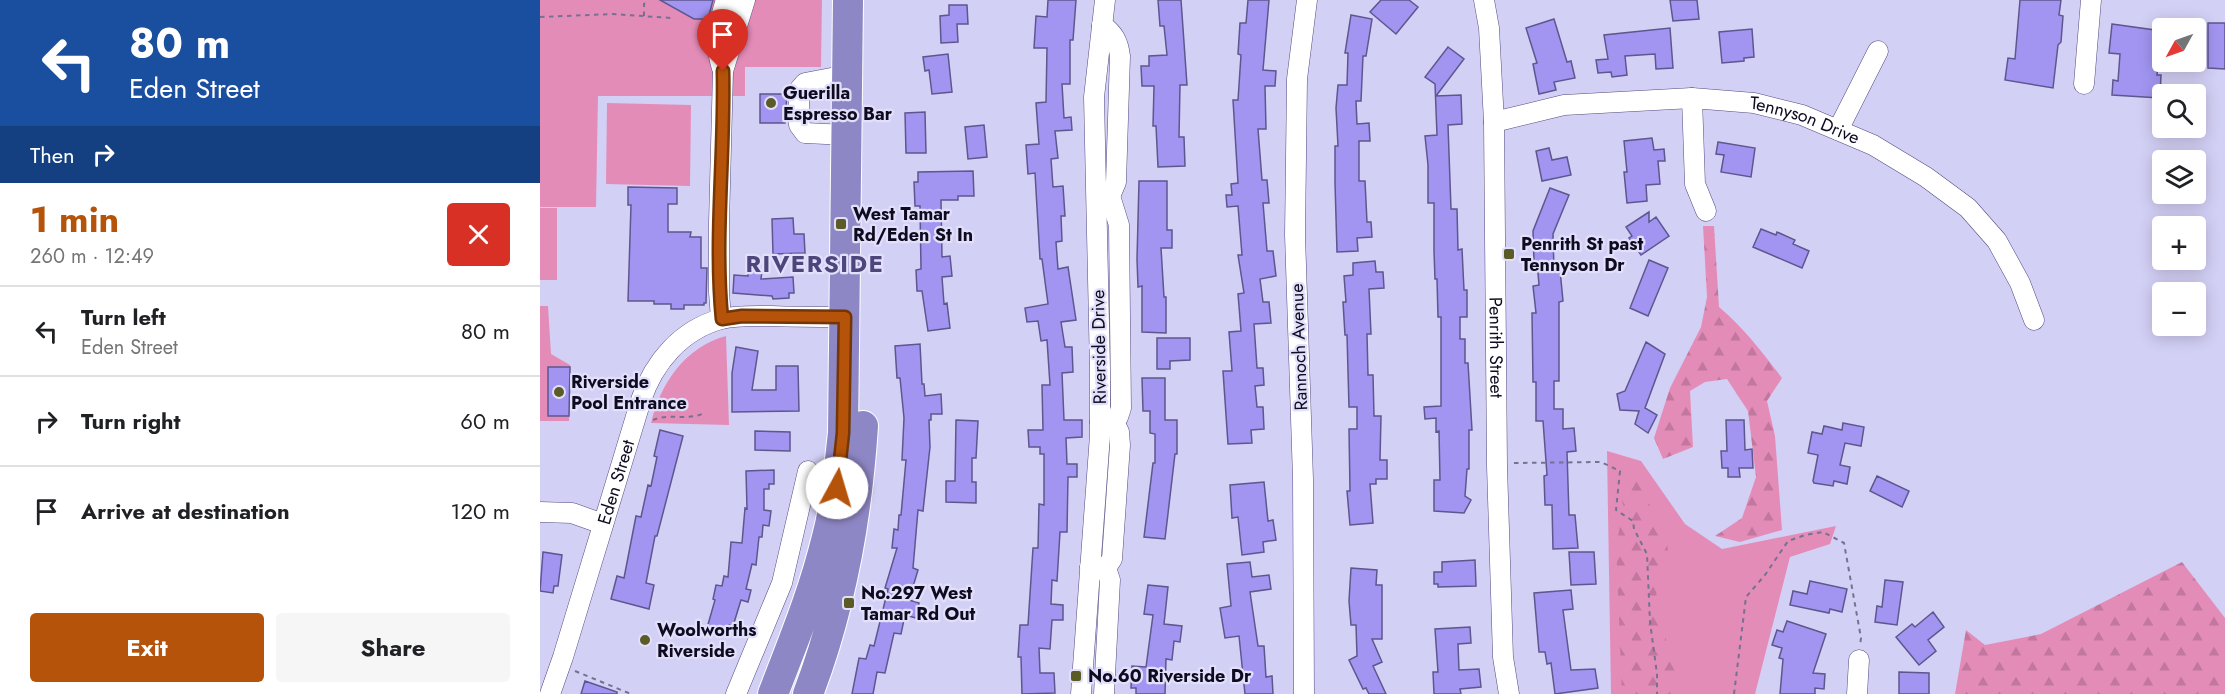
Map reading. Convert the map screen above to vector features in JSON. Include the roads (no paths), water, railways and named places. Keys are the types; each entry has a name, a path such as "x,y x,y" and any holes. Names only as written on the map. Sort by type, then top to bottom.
{"highway":[{"path":"773,694 812,591 828,537 843,433 848,0"},
{"path":"808,694 838,599 851,540 860,468 865,382 866,0"}],"street":[{"path":"723,71 718,57 717,27 726,0"},
{"path":"722,319 719,292 719,223 723,71 745,0"},
{"name":"Riverside Drive","path":"1081,694 1098,567 1107,422 1100,369 1103,196 1094,97 1105,0"},
{"name":"Rannoch Avenue","path":"1304,694 1303,469 1295,224 1297,79 1306,0"},
{"name":"Penrith Street","path":"1484,0 1489,28 1494,122 1497,463 1503,657 1509,694"},
{"path":"2084,84 2091,0"},
{"path":"1838,130 1878,51"},
{"path":"846,135 805,133 798,125 799,90 805,83 847,75"},
{"path":"1692,98 1695,184 1706,211"},
{"name":"Tennyson Drive","path":"1494,122 1563,105 1692,98 1754,103 1802,115 1873,145 1909,166 1968,208 1997,241 2020,284 2034,320"},
{"name":"Eden Street","path":"550,694 641,400 654,369 670,350 692,332 722,319 742,316 845,317"},
{"path":"736,694 782,583 808,471"},
{"path":"540,512 572,513 603,524"},
{"path":"1098,567 1110,580 1104,694"},
{"path":"1857,694 1859,660"}],"place":[{"name":"Guerilla Espresso Bar","path":"771,103"},
{"name":"West Tamar Rd/Eden St In","path":"841,224"},
{"name":"Penrith St past Tennyson Dr","path":"1509,254"},
{"name":"Riverside Pool Entrance","path":"559,392"},
{"name":"No.297 West Tamar Rd Out","path":"849,603"},
{"name":"Woolworths Riverside","path":"645,640"},
{"name":"No.60 Riverside Dr","path":"1076,676"}],"district":[{"name":"RIVERSIDE","path":"815,263"}]}
